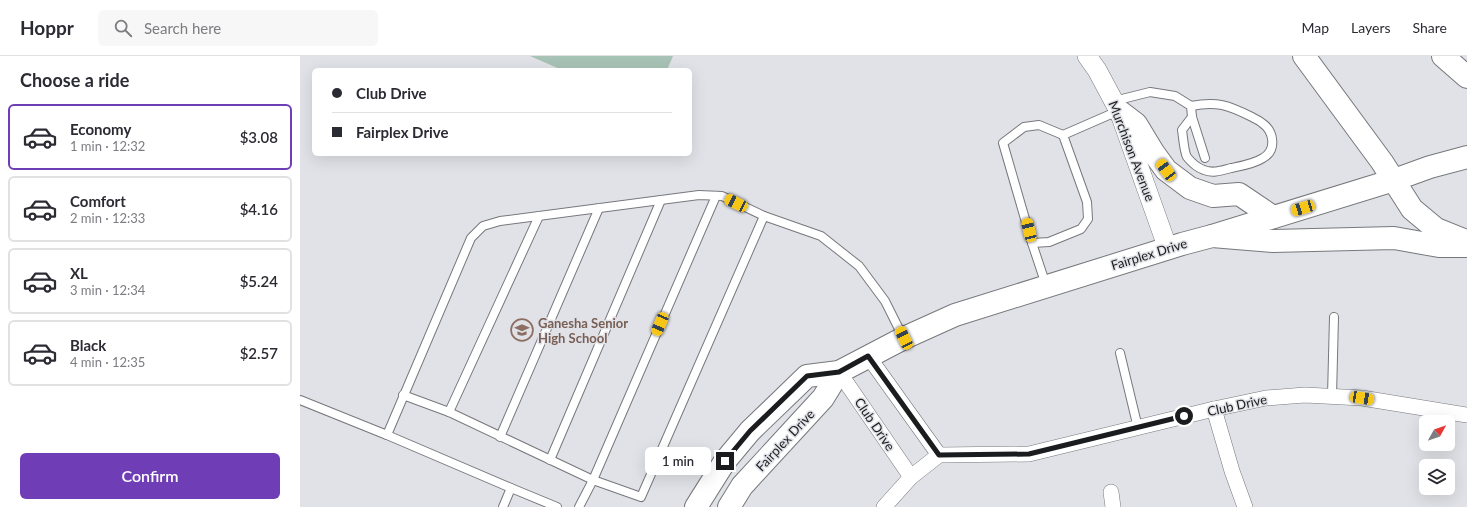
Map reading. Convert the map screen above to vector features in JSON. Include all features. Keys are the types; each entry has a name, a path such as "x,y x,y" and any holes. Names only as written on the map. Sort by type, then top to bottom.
{"main road":[{"path":"1304,56 1394,180 1412,209 1436,229 1467,242"},
{"path":"1443,56 1467,77"},
{"path":"1116,106 1136,124 1152,152 1166,170 1190,188 1213,196 1239,194 1273,217"},
{"name":"Fairplex Drive","path":"696,507 725,461 750,431 807,376 839,372 904,338 956,314 1046,285 1394,180 1430,167 1467,157"},
{"path":"1212,236 1273,241 1394,238 1439,246 1467,246"},
{"name":"Fairplex Drive","path":"729,507 742,486 823,398 839,372"}],"street":[{"name":"Murchison Avenue","path":"1087,56 1097,70 1116,106 1168,249"},
{"path":"868,356 939,455 911,477 884,507"},
{"name":"Club Drive","path":"839,372 911,477"},
{"name":"Club Drive","path":"939,455 1029,454 1214,409 1266,398 1305,395 1362,398 1467,416"},
{"path":"1214,409 1232,471 1245,507"},
{"path":"1111,492 1114,507"}],"lane":[{"path":"1063,135 1116,106 1150,92 1175,96 1190,106 1217,104 1235,108 1262,122 1268,128 1273,138 1272,146 1264,158 1257,161 1216,172 1205,170 1194,164 1186,156 1182,130 1192,117"},
{"path":"1190,106 1205,158"},
{"path":"1032,243 1049,242 1081,229 1088,219 1086,202 1063,135 1039,124 1024,127 1003,142 1032,243 1046,285"},
{"path":"387,435 471,238 483,226 500,221 699,195 722,196 764,216 821,236 859,266 885,301 904,338"},
{"path":"580,507 716,196"},
{"path":"550,460 661,200"},
{"path":"500,437 599,208"},
{"path":"449,412 539,216"},
{"path":"403,395 449,412 593,480 641,497 764,216"},
{"path":"1332,396 1334,317"},
{"path":"1120,353 1138,428"},
{"path":"300,400 557,507"},
{"path":"503,507 511,488"}],"green space":[{"path":"530,56 673,56 668,68 557,68"}],"place":[{"name":"Ganesha Senior High School","path":"522,330"}],"route":[{"path":"725,461 750,431 807,376 839,372 868,356 939,455 1029,454 1184,416"}]}
